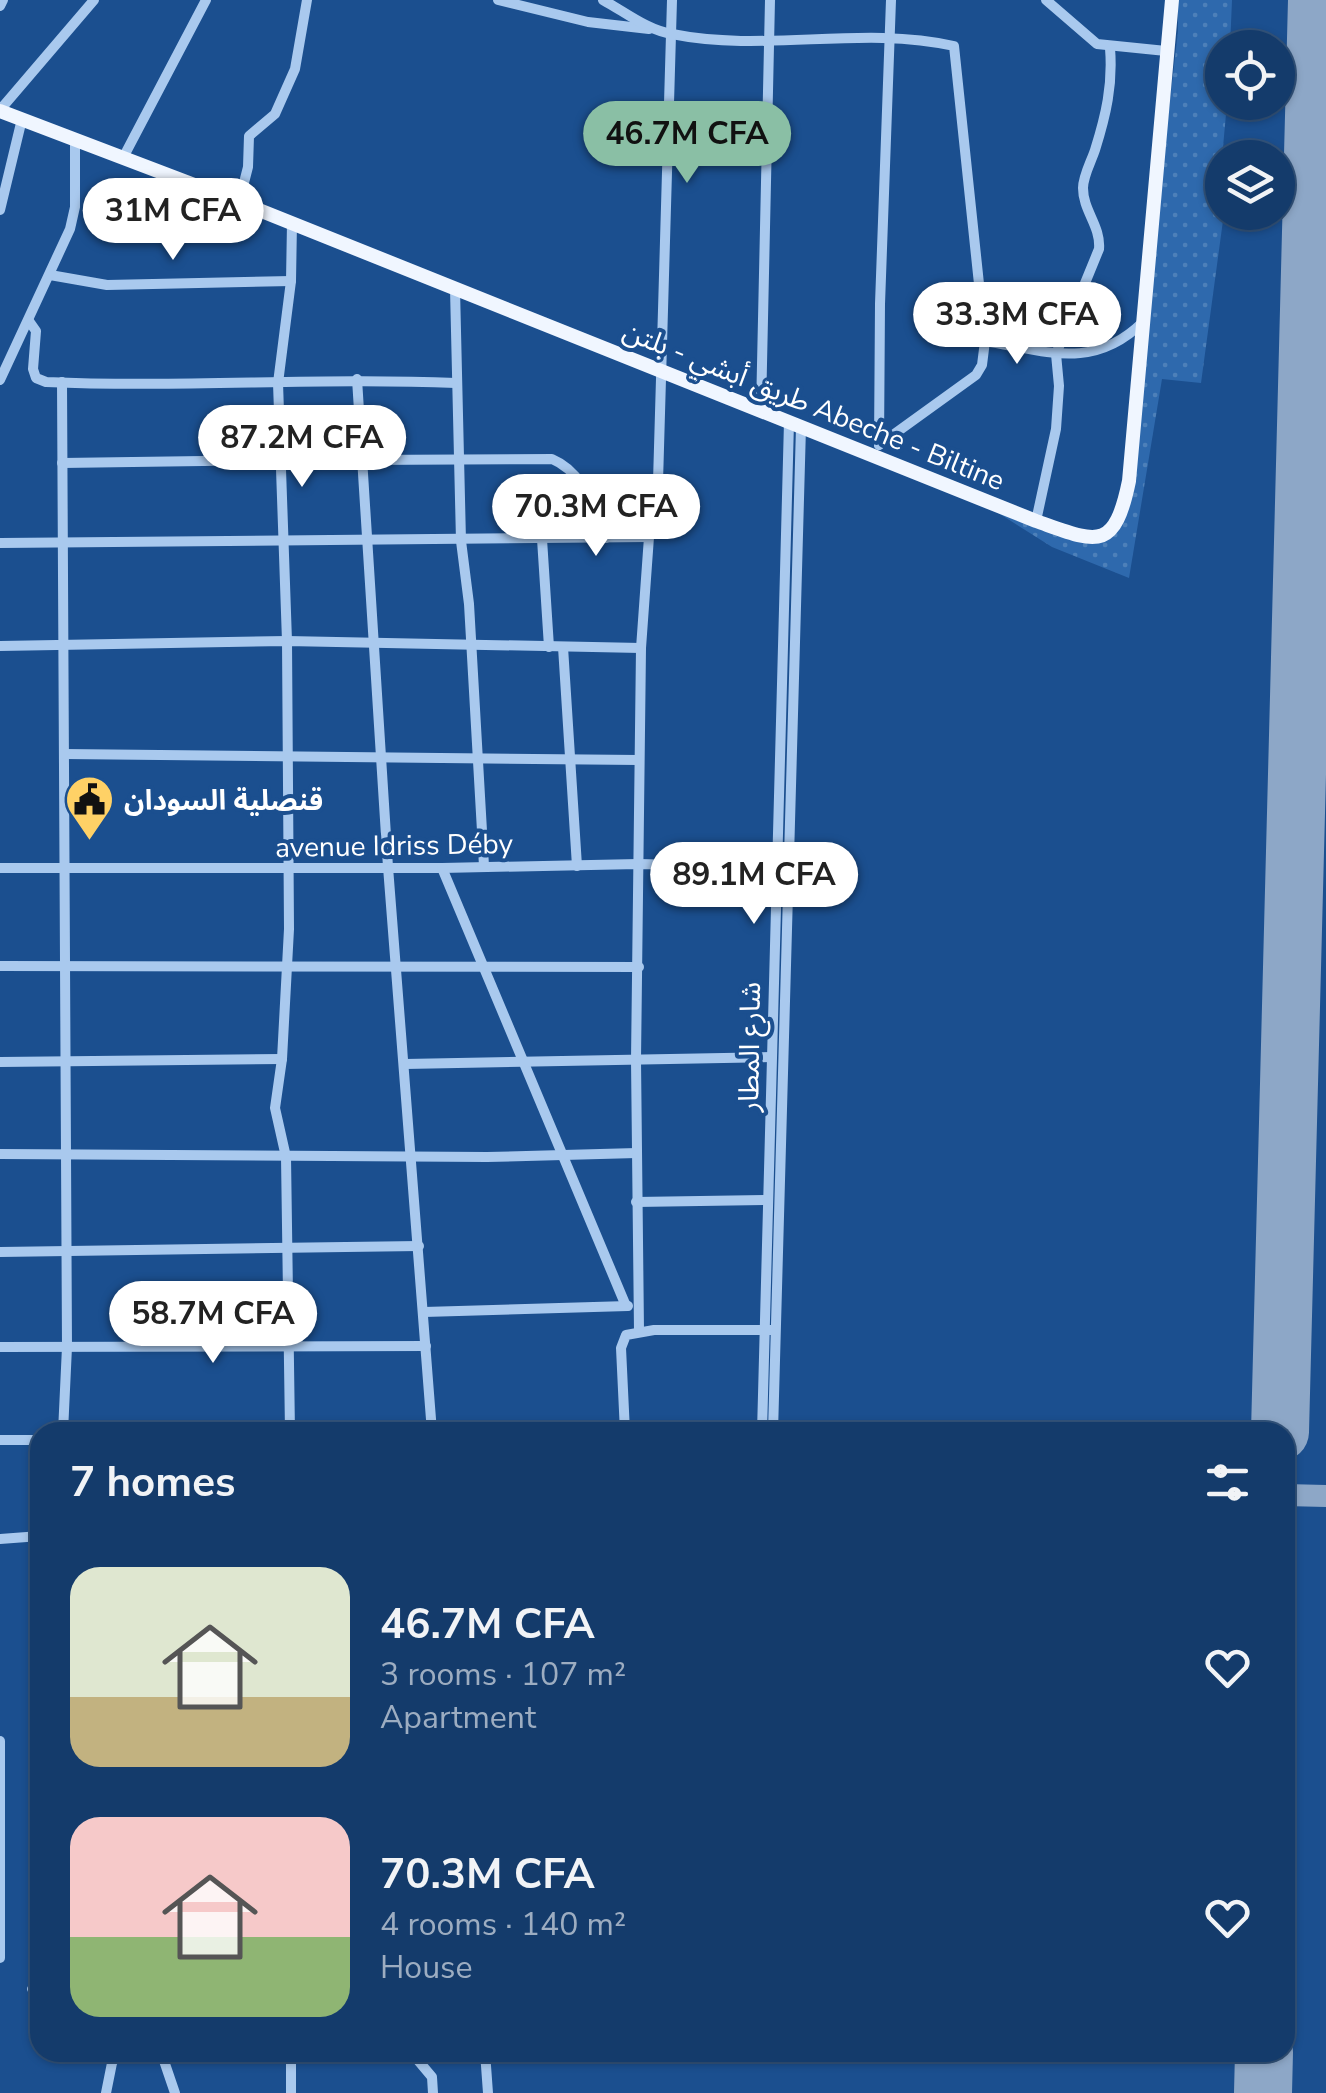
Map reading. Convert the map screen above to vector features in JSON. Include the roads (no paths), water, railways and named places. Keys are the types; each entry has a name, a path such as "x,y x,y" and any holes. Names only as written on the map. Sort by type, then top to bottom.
{"main road":[{"name":"طريق أبشي - بلتن Abeche - Biltine","path":"0,110 795,424 879,451 1036,521 1092,539 1118,524 1128,481 1172,0"}],"street":[{"path":"0,110 94,0"},
{"path":"124,156 206,0"},
{"path":"239,202 248,166 249,136 275,114 296,69 307,0"},
{"path":"498,0 588,22 672,34 768,42 888,39 955,48 985,342 982,365 976,376 879,451"},
{"path":"603,0 654,29"},
{"path":"639,1331 636,1060 641,648 649,538 658,482 672,0"},
{"path":"762,410 770,0"},
{"path":"879,451 891,0"},
{"path":"1051,2 1097,44 1166,52"},
{"path":"1036,521 1056,429 1056,354 1099,249 1100,238 1088,212 1083,182 1109,106 1113,77 1110,48"},
{"path":"0,210 22,120"},
{"path":"0,380 70,230 75,206 75,139"},
{"path":"290,1422 286,1157 275,1114 288,965 287,640 278,382 291,282 292,223"},
{"path":"50,275 107,285 291,282"},
{"path":"454,289 461,542 484,866"},
{"path":"29,321 36,331 32,369 36,378 62,382 357,379 456,383"},
{"path":"985,342 1056,354 1080,354 1113,346 1143,321"},
{"path":"357,379 388,867 405,1064 408,1156 414,1177 431,1422"},
{"path":"62,382 64,1422"},
{"name":"شارع المطار","path":"763,1422 770,1330 795,424"},
{"path":"361,460 552,459 579,477 606,538"},
{"path":"62,463 281,460"},
{"path":"0,543 649,538"},
{"path":"542,539 549,647"},
{"path":"0,646 287,640 641,648"},
{"path":"563,646 577,866"},
{"path":"64,754 640,760"},
{"name":"avenue Idriss Déby","path":"0,868 638,864 782,868"},
{"path":"442,868 626,1306"},
{"name":"شارع المطار","path":"773,1422 768,1200 771,1057 782,868"},
{"path":"0,966 638,967"},
{"path":"405,1064 771,1057"},
{"path":"0,1062 282,1059"},
{"path":"0,1154 286,1157 637,1153"},
{"path":"636,1202 768,1200"},
{"path":"0,1252 418,1246"},
{"path":"424,1312 639,1305"},
{"path":"624,1422 621,1348 626,1335 639,1331 770,1330"},
{"path":"0,1347 426,1346"},
{"path":"0,1440 30,1440"},
{"path":"0,1539 30,1537"},
{"path":"0,1741 0,1958"},
{"path":"106,2093 113,2062"},
{"path":"165,2062 174,2093"},
{"path":"291,2062 291,2093"},
{"path":"420,2062 432,2076 433,2093"},
{"path":"486,2062 488,2093"}],"place":[{"name":"قنصلية السودان","path":"89,842"}]}
